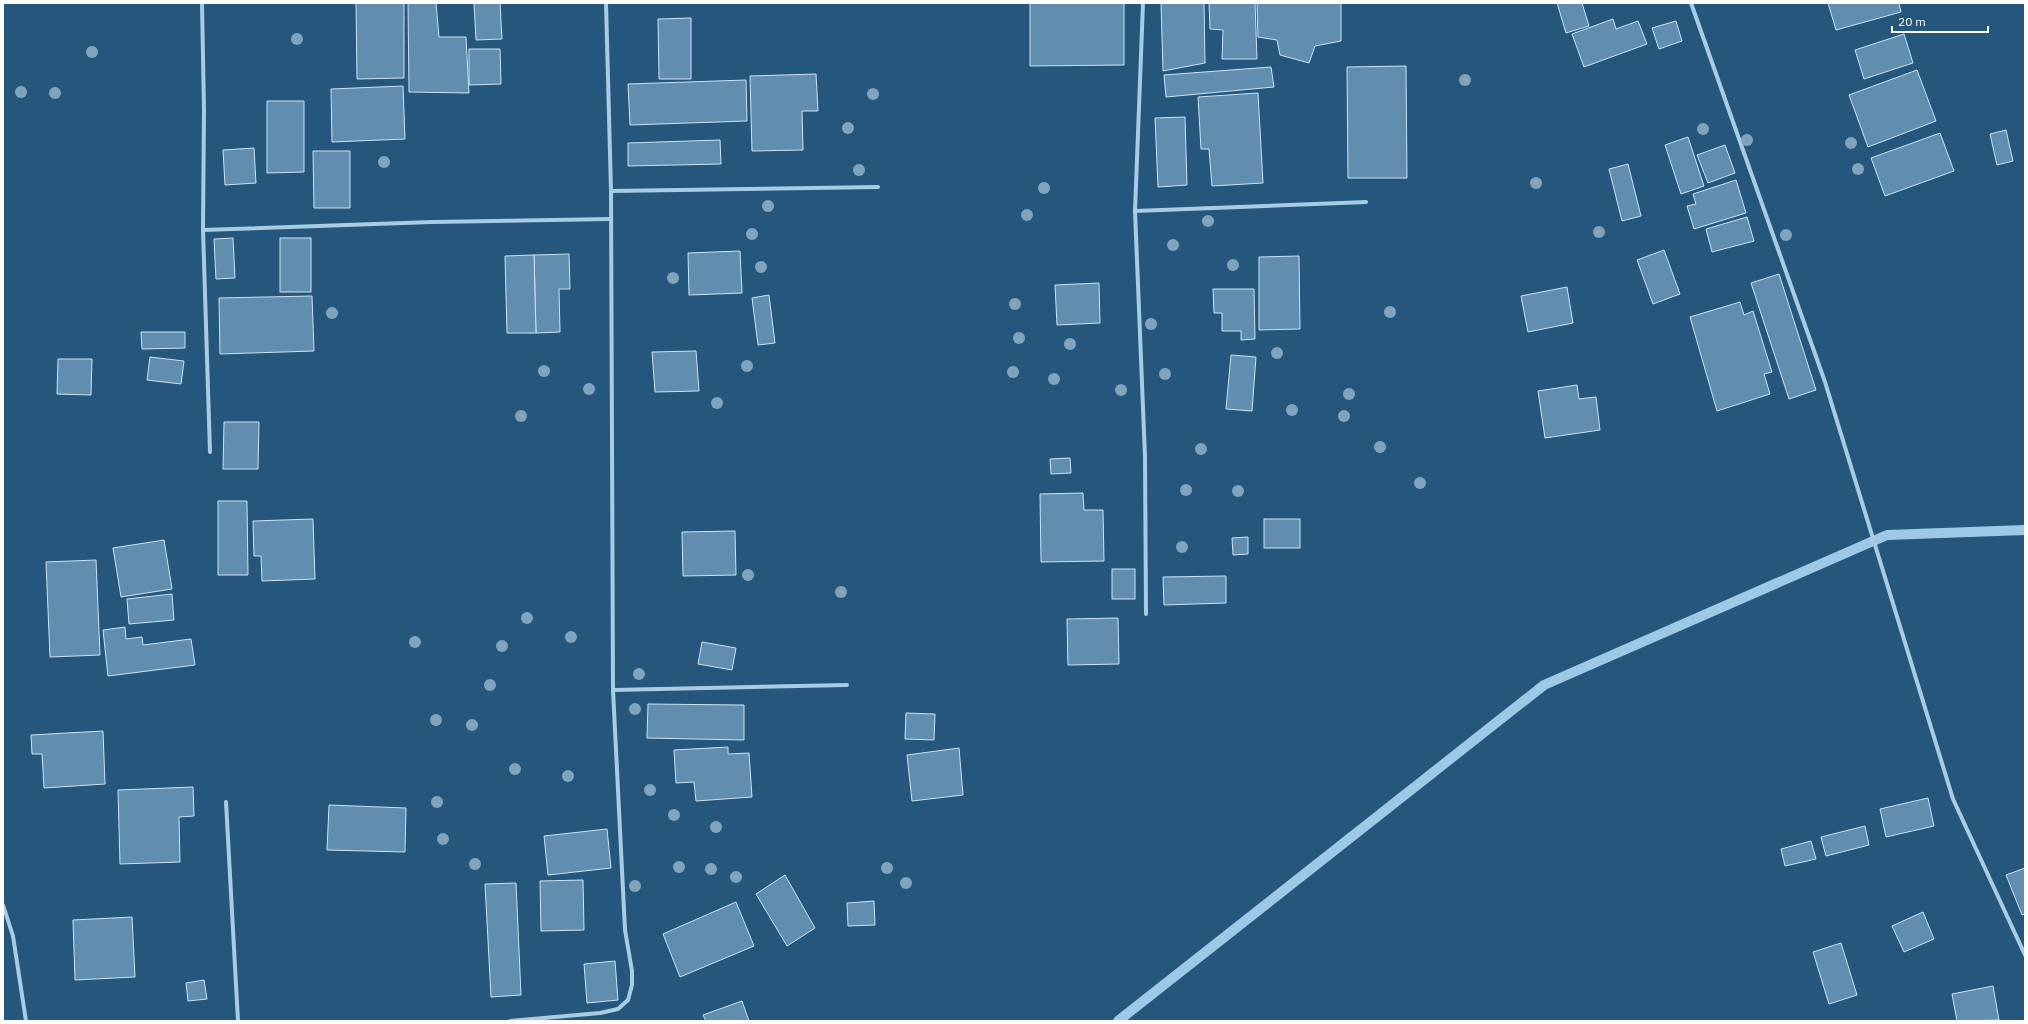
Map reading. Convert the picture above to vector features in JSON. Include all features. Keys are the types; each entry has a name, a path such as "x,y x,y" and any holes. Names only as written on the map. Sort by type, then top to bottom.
{"street":[{"path":"202,3 204,110 203,230 210,452"},
{"path":"510,1021 600,1013 618,1009 628,1000 632,985 632,971 625,930 613,690 611,191 606,3"},
{"path":"1143,3 1135,211 1145,457 1146,614"},
{"path":"1691,3 1825,382 1953,799 2025,955"},
{"path":"611,191 878,187"},
{"path":"1135,211 1366,202"},
{"path":"203,230 432,222 610,219"},
{"path":"613,690 847,685"},
{"path":"226,802 238,1021"},
{"path":"3,905 13,936 26,1021"}],"building":[{"path":"356,3 404,3 404,78 357,79"},
{"path":"408,3 436,3 439,37 466,37 469,93 409,92"},
{"path":"474,3 500,3 502,39 476,40"},
{"path":"1030,3 1124,3 1124,65 1030,66"},
{"path":"1161,3 1204,3 1205,63 1163,71"},
{"path":"1209,3 1255,3 1257,59 1222,59 1223,30 1210,29"},
{"path":"1257,3 1341,3 1341,41 1315,46 1309,63 1280,55 1277,40 1258,37"},
{"path":"1557,3 1582,3 1589,26 1566,33"},
{"path":"1828,3 1899,3 1901,12 1836,30"},
{"path":"691,18 691,79 659,79 658,19"},
{"path":"1613,19 1616,29 1638,21 1647,44 1584,67 1572,34"},
{"path":"1676,21 1682,41 1659,49 1652,28"},
{"path":"1904,34 1913,63 1864,79 1855,50"},
{"path":"469,49 500,49 501,84 469,85"},
{"path":"1406,66 1407,178 1348,178 1347,67"},
{"path":"1271,67 1274,87 1166,97 1164,75"},
{"path":"1917,70 1936,121 1868,147 1849,95"},
{"path":"816,74 818,111 802,111 803,150 752,151 750,76"},
{"path":"746,80 747,121 630,125 628,84"},
{"path":"403,86 405,139 332,142 331,89"},
{"path":"1258,93 1263,183 1212,186 1209,149 1201,149 1198,97"},
{"path":"267,101 304,101 304,172 267,173"},
{"path":"1185,117 1187,185 1158,187 1155,118"},
{"path":"2006,130 2013,161 1997,165 1990,134"},
{"path":"1940,133 1954,171 1885,196 1871,158"},
{"path":"1688,137 1704,186 1681,194 1665,145"},
{"path":"720,140 721,164 628,166 628,143"},
{"path":"1725,145 1735,173 1708,183 1697,155"},
{"path":"254,148 256,183 225,185 223,150"},
{"path":"313,151 350,151 350,208 314,208"},
{"path":"1628,164 1641,216 1622,221 1609,169"},
{"path":"1736,180 1746,213 1694,229 1687,206 1696,204 1693,194"},
{"path":"1747,217 1754,241 1712,252 1706,229"},
{"path":"233,238 235,278 216,279 214,239"},
{"path":"280,238 311,238 311,292 280,292"},
{"path":"1664,250 1680,294 1653,304 1637,260"},
{"path":"740,251 742,293 689,295 688,253"},
{"path":"569,254 570,289 559,289 560,332 536,333 534,255"},
{"path":"534,255 536,333 507,333 505,256"},
{"path":"1299,256 1300,329 1259,330 1259,257"},
{"path":"1779,274 1816,390 1789,399 1751,283"},
{"path":"1099,283 1100,323 1057,325 1055,285"},
{"path":"1567,287 1573,323 1528,332 1521,296"},
{"path":"1213,289 1254,289 1255,339 1241,340 1241,331 1222,331 1222,313 1214,313"},
{"path":"769,295 775,343 758,345 752,298"},
{"path":"312,296 314,351 220,354 219,298"},
{"path":"1740,302 1744,315 1753,311 1772,372 1764,374 1770,394 1717,411 1690,317"},
{"path":"141,332 185,332 185,348 142,349"},
{"path":"696,351 699,391 655,392 652,352"},
{"path":"1231,355 1256,357 1252,411 1226,409"},
{"path":"150,357 184,361 181,384 147,380"},
{"path":"58,359 92,359 91,395 57,394"},
{"path":"1577,385 1579,399 1596,397 1600,430 1545,438 1538,391"},
{"path":"224,422 259,422 258,469 223,469"},
{"path":"1070,458 1071,473 1051,474 1050,459"},
{"path":"1083,493 1084,510 1103,510 1104,561 1041,562 1040,494"},
{"path":"218,501 247,501 248,575 218,575"},
{"path":"313,519 315,579 262,581 261,556 254,556 253,521"},
{"path":"1264,519 1300,519 1300,548 1264,548"},
{"path":"735,531 736,575 683,576 682,532"},
{"path":"1248,537 1248,554 1233,555 1232,538"},
{"path":"164,540 172,589 121,597 113,548"},
{"path":"96,560 100,655 50,657 46,562"},
{"path":"1112,569 1135,569 1135,599 1112,599"},
{"path":"1226,576 1226,603 1164,605 1163,577"},
{"path":"172,594 174,620 129,624 127,599"},
{"path":"1118,618 1119,664 1068,665 1067,619"},
{"path":"125,627 126,639 142,637 143,645 191,639 195,665 108,676 103,630"},
{"path":"702,642 736,648 732,670 698,664"},
{"path":"648,704 744,705 744,740 647,738"},
{"path":"906,713 935,714 934,740 905,739"},
{"path":"103,731 105,784 44,788 42,754 32,754 31,735"},
{"path":"728,747 728,754 749,753 752,797 696,801 694,782 676,783 674,750"},
{"path":"959,748 963,795 912,801 907,755"},
{"path":"193,787 194,816 179,817 180,862 120,864 118,790"},
{"path":"1928,798 1934,826 1886,837 1880,809"},
{"path":"329,805 406,808 405,852 327,850"},
{"path":"1865,826 1869,845 1826,856 1821,837"},
{"path":"607,829 611,868 548,875 544,836"},
{"path":"1811,841 1816,859 1785,866 1781,849"},
{"path":"2025,868 2025,914 2022,915 2006,875"},
{"path":"785,875 815,928 787,946 756,894"},
{"path":"583,880 584,930 541,931 540,881"},
{"path":"516,883 521,995 491,997 485,884"},
{"path":"874,901 875,925 848,926 847,903"},
{"path":"736,902 754,946 680,977 663,934"},
{"path":"1923,912 1934,939 1904,952 1892,926"},
{"path":"132,917 135,977 75,980 73,920"},
{"path":"1841,943 1857,995 1829,1004 1813,952"},
{"path":"615,961 618,1000 587,1003 584,964"},
{"path":"204,980 207,999 188,1001 186,983"},
{"path":"1993,986 1999,1020 1957,1021 1952,994"},
{"path":"742,1001 749,1021 706,1021 703,1015"}],"waterway":[{"path":"1118,1021 1544,685 1887,535 2025,530"}]}
